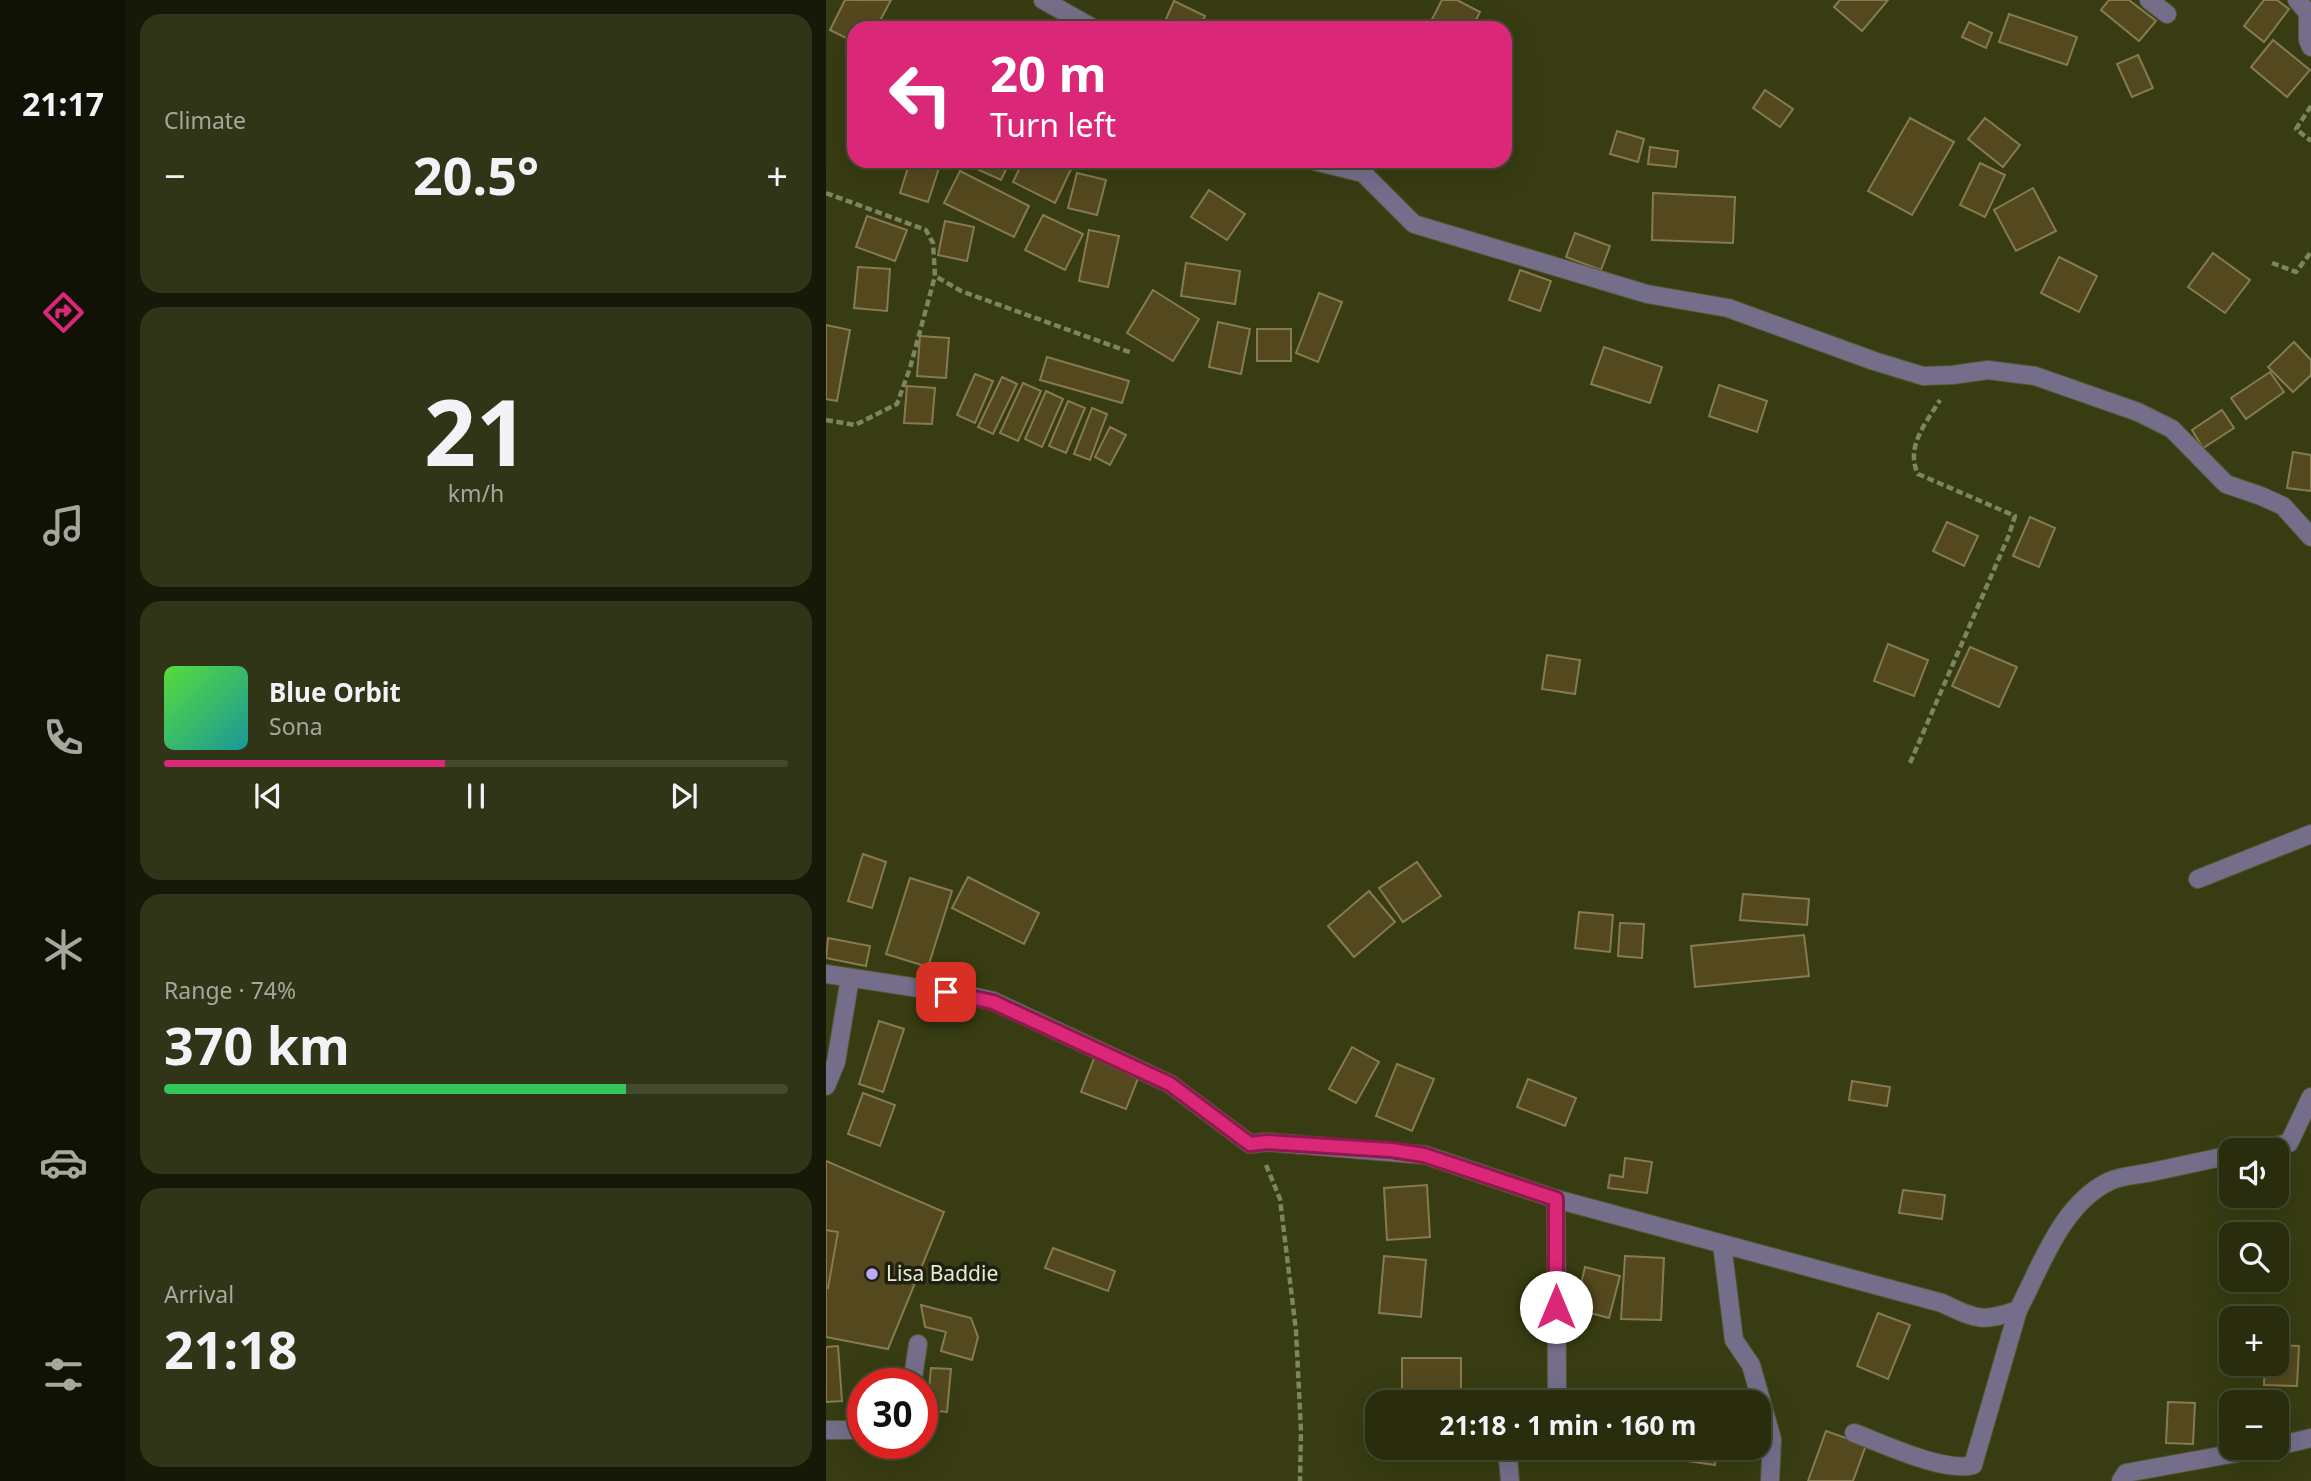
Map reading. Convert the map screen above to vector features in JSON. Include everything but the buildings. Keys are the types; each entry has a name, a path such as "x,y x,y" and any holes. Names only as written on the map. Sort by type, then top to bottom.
{"street":[{"path":"1043,0 1080,21"},
{"path":"2149,0 2167,15"},
{"path":"2297,0 2308,13 2308,40 2311,47"},
{"path":"1343,168 1363,173 1414,224 1647,295 1728,308 1923,376 1952,375 1988,369 2035,376 2138,412 2172,429 2226,484 2283,506 2311,537"},
{"path":"2198,879 2311,834"},
{"path":"826,974 971,996 993,1002 1170,1084 1250,1144 1267,1142 1391,1150 1424,1155 1556,1199 1942,1303 1975,1318 1993,1319 2018,1310"},
{"path":"826,1086 836,1062 850,978"},
{"path":"2289,1143 2311,1097"},
{"path":"1854,1433 1943,1465 1961,1468 1973,1465 2018,1310 2034,1274 2064,1223 2085,1200 2110,1181 2219,1158"},
{"path":"1556,1199 1557,1390"},
{"path":"1722,1244 1734,1340 1751,1365 1772,1439 1770,1481"},
{"path":"914,1368 918,1344"},
{"path":"826,1430 847,1430"},
{"path":"2289,1443 2311,1438"},
{"path":"2121,1481 2126,1473 2219,1456"},
{"path":"1508,1460 1510,1481"}],"path":[{"path":"2311,106 2296,129 2311,141"},
{"path":"826,193 926,230 933,243 935,276 911,368 897,404 855,425 826,420"},
{"path":"2272,263 2296,272 2311,252"},
{"path":"935,276 961,291 1132,353"},
{"path":"1910,763 2010,536 2015,516 1918,474 1912,462 1917,438 1944,392"},
{"path":"1256,1145 1280,1199 1282,1211 1296,1331 1301,1432 1300,1481"}],"place":[{"name":"Lisa Baddie","path":"872,1274"}],"route":[{"path":"946,992 993,1002 1170,1084 1183,1091 1250,1144 1267,1142 1391,1150 1424,1155 1556,1199 1556,1307"}]}
